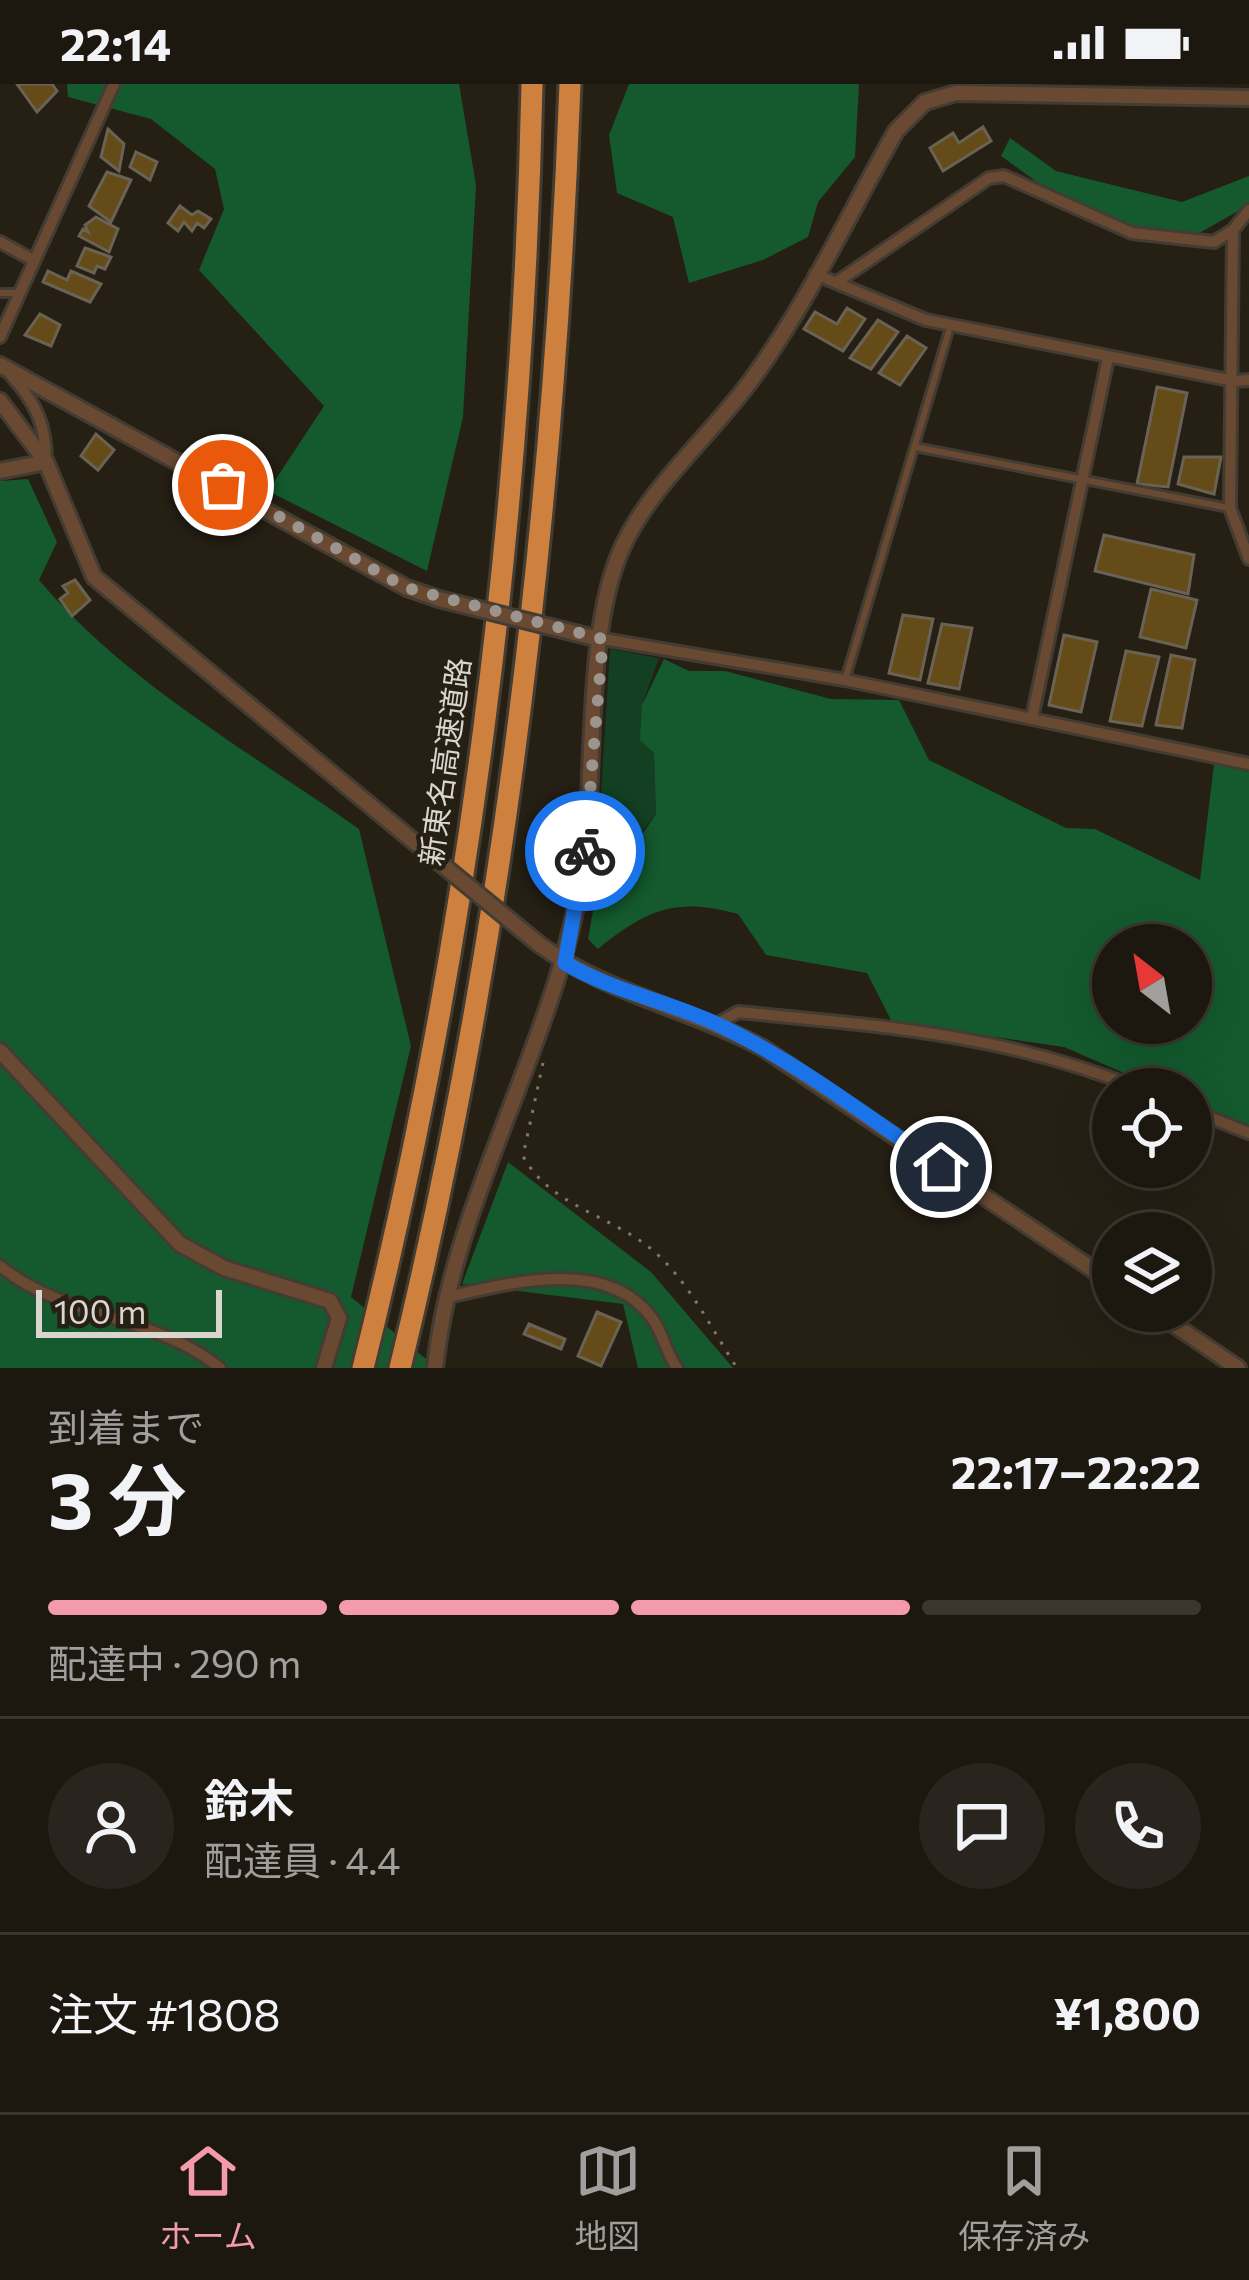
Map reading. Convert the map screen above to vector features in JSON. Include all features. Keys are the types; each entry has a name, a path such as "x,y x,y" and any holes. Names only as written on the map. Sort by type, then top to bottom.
{"highway":[{"name":"新東名高速道路","path":"363,1368 419,1117 483,732 524,273 532,84"},
{"name":"新東名高速道路","path":"400,1368 452,1124 515,732 560,272 569,84"}],"street":[{"path":"0,337 114,84"},
{"path":"435,1368 448,1298 565,963 586,845 597,638 623,545 756,374 906,115 956,88 1249,98"},
{"path":"837,282 989,178 1004,176 1132,233 1214,242 1233,230 1249,210"},
{"path":"1233,230 1230,508 1249,559"},
{"path":"0,242 33,260"},
{"path":"814,274 926,320 1234,382 1249,380"},
{"path":"1032,718 1108,358"},
{"path":"0,366 407,588 439,599 597,638 844,680 1249,764"},
{"path":"0,366 36,404 46,432 46,462"},
{"path":"0,401 46,462 94,577 540,945 612,987 717,1024 873,1120 1092,1269"},
{"path":"0,471 46,462"},
{"path":"717,1024 738,1012 933,1031 1016,1046 1092,1072"},
{"path":"0,1051 180,1244 224,1268 329,1301 339,1318 324,1368"},
{"path":"1212,1118 1249,1133"},
{"path":"0,1266 18,1281 80,1310 157,1331 220,1368"},
{"path":"448,1298 520,1280 610,1286 650,1314 677,1368"},
{"path":"1185,1332 1238,1368"}],"lane":[{"path":"0,293 19,292"},
{"path":"844,680 951,325"},
{"path":"915,447 1230,508"}],"path":[{"path":"544,1057 524,1156 530,1168 568,1202 654,1250 737,1368"}],"green space":[{"path":"67,84 459,84 476,185 463,417 427,571 268,491 324,406 199,270 224,209 215,169 151,119 68,97"},
{"path":"629,84 859,84 855,157 818,202 808,237 763,260 689,283 673,217 617,193 609,135"},
{"path":"1010,138 1056,171 1182,202 1249,176 1249,205 1176,246 1037,182 1001,156"},
{"path":"28,479 57,542 39,580 73,617 190,714 359,829 411,1046 351,1297 437,1368 0,1368 0,481"},
{"path":"610,649 659,658 642,705 654,753 656,814 595,890"},
{"path":"664,659 689,671 725,671 831,699 899,700 929,760 1066,828 1095,829 1200,880 1214,764 1249,772 1249,1127 1212,1111 1212,1068 1112,1068 1064,1047 892,1022 867,973 766,955 738,914 697,907 663,910 632,924 598,949 588,939 594,905 656,814 654,753 640,740 642,705"},
{"path":"508,1162 651,1272 733,1368 638,1368 623,1304 462,1284"}],"building":[{"path":"17,84 52,84 57,91 37,112"},
{"path":"983,127 991,141 943,171 930,148 953,133 959,143"},
{"path":"108,129 124,144 119,171 101,157"},
{"path":"136,152 157,162 150,180 130,167"},
{"path":"107,172 131,180 111,222 89,206"},
{"path":"180,206 192,215 198,211 211,219 204,228 197,223 192,231 184,222 178,231 168,223"},
{"path":"96,217 118,229 109,252 79,236 83,229 88,232 85,225"},
{"path":"85,248 111,257 105,269 97,266 94,273 77,266"},
{"path":"48,271 67,280 71,271 101,284 90,302 43,282"},
{"path":"847,308 865,319 843,351 804,329 815,312 837,324"},
{"path":"40,314 60,325 51,346 25,335"},
{"path":"878,320 898,332 871,369 850,358"},
{"path":"907,336 926,348 900,385 879,373"},
{"path":"1157,387 1187,393 1168,487 1137,484"},
{"path":"96,434 114,450 98,470 81,456"},
{"path":"1184,457 1221,457 1214,494 1178,484"},
{"path":"1104,535 1194,555 1188,594 1095,571"},
{"path":"75,580 90,600 72,616 60,599 68,593 63,586"},
{"path":"1151,589 1197,600 1186,648 1140,637"},
{"path":"903,615 933,619 920,680 889,673"},
{"path":"942,624 972,628 959,689 928,683"},
{"path":"1064,635 1097,642 1081,712 1049,705"},
{"path":"1126,651 1159,657 1142,726 1110,721"},
{"path":"1171,655 1195,660 1182,728 1156,725"},
{"path":"597,1312 621,1322 601,1366 578,1356"},
{"path":"529,1324 565,1339 561,1349 524,1334"}],"way so far":[{"path":"223,485 407,588 603,639 591,734 585,851"}],"route":[{"path":"585,851 565,963 612,987 717,1024 763,1048 941,1167"}]}
